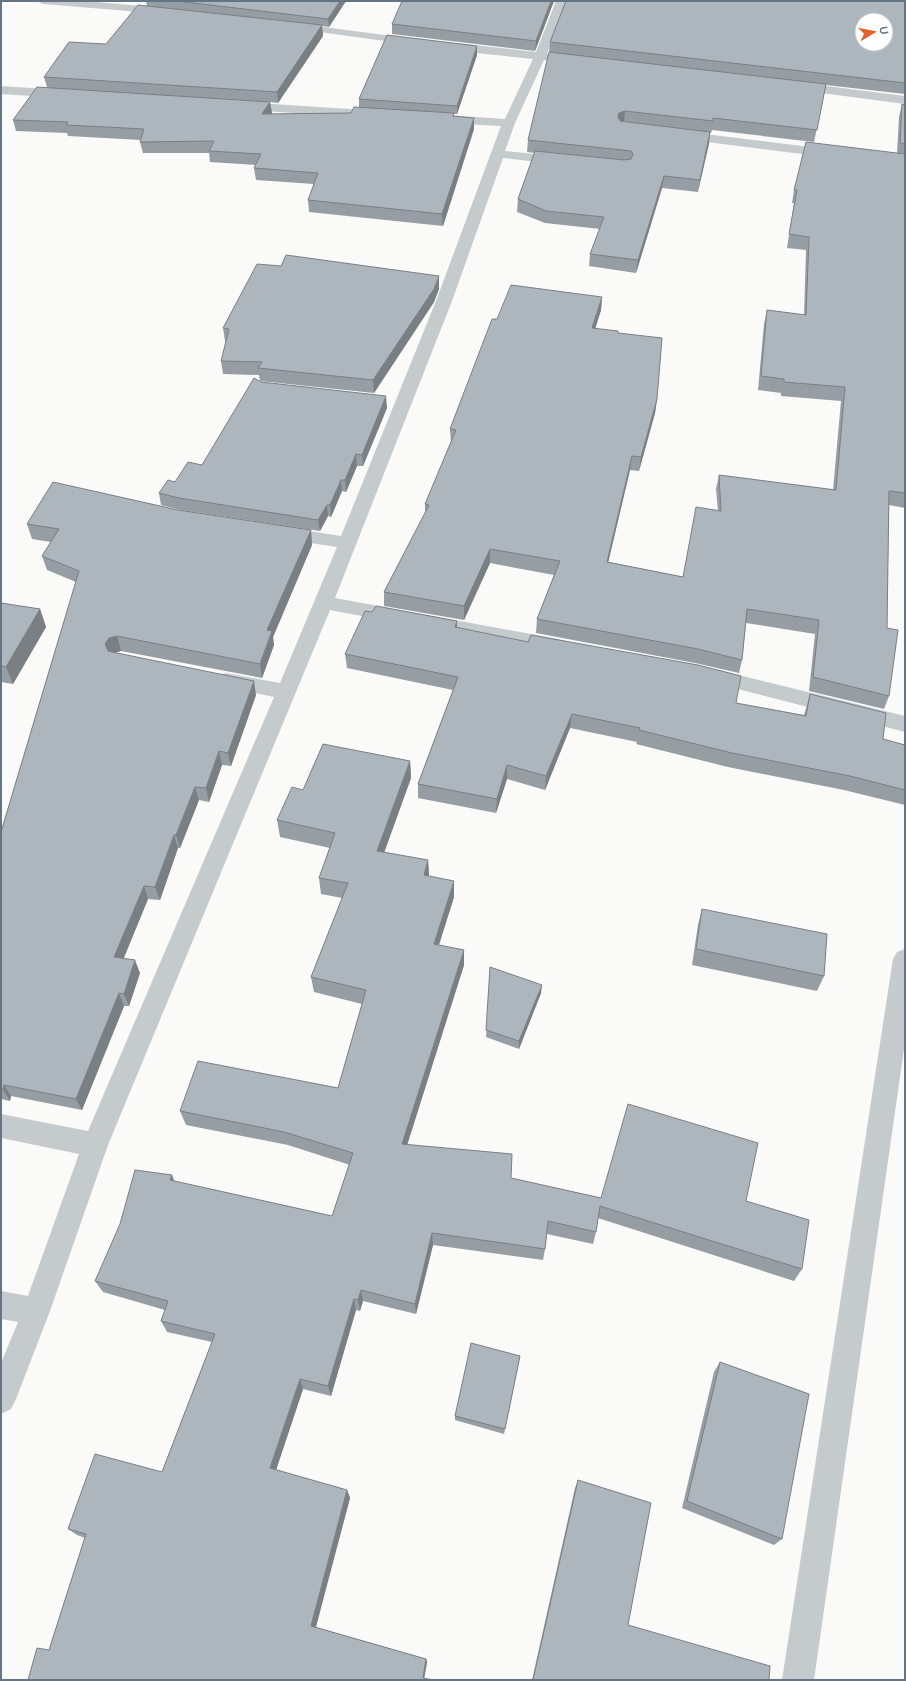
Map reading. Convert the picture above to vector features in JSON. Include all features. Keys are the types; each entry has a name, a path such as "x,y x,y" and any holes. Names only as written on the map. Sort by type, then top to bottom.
{"street":[{"path":"43,1 174,12"},
{"path":"1,1399 36,1311 95,1145 324,602 395,401 444,301 509,123 540,57 562,1"},
{"path":"281,25 563,59"},
{"path":"787,84 905,100"},
{"path":"1,90 76,95"},
{"path":"226,105 391,115"},
{"path":"431,118 509,123"},
{"path":"671,134 843,155"},
{"path":"498,154 576,162"},
{"path":"264,530 346,543"},
{"path":"324,602 579,650"},
{"path":"695,672 905,724"},
{"path":"211,677 287,692"},
{"path":"798,1680 905,959"},
{"path":"1,1126 95,1145"},
{"path":"1,1305 36,1311"}],"building":[{"path":"177,1 340,1 328,19"},
{"path":"402,1 551,1 536,41 392,24"},
{"path":"566,1 905,1 905,83 550,42"},
{"path":"138,5 322,25 277,92 44,77 69,42 106,44"},
{"path":"387,35 477,46 457,106 359,99"},
{"path":"549,52 826,84 817,130 713,118 713,121 625,111 619,113 618,117 620,121 710,132 700,180 664,176 638,260 590,254 604,217 546,211 518,199 535,151 624,160 631,159 633,154 631,151 528,140"},
{"path":"37,87 270,102 262,114 351,113 354,107 454,113 453,116 474,118 442,214 308,200 318,173 254,168 261,154 209,151 214,141 140,142 144,129 66,125 68,122 13,120"},
{"path":"902,104 905,105 905,144 900,143"},
{"path":"806,142 905,154 905,493 889,491 887,628 898,630 889,696 813,677 819,620 747,609 742,660 698,649 537,619 560,561 490,549 464,606 384,592 429,505 425,504 456,430 450,429 492,319 497,319 511,285 602,297 592,328 618,331 618,333 662,338 657,399 641,457 632,456 607,562 683,577 696,507 721,511 719,475 836,490 845,387 784,382 784,379 761,376 767,310 806,315 809,237 789,234 797,190 794,190"},
{"path":"286,255 439,276 434,289 373,380 258,368 262,362 221,361 229,329 223,328 257,264 281,266"},
{"path":"254,378 261,382 386,396 362,455 356,454 345,480 341,480 330,505 327,505 318,520 179,498 159,493 168,480 175,482 188,462 202,465"},
{"path":"53,482 178,510 311,530 267,630 272,631 260,664 117,636 109,638 105,644 108,651 254,681 228,753 219,751 206,788 195,787 176,835 174,835 155,887 144,886 114,957 135,960 124,994 119,993 76,1099 4,1085 3,1089 1,1089 1,832 79,571 42,556 59,529 27,524"},
{"path":"1,603 40,609 6,667 1,666"},
{"path":"376,606 457,621 455,627 528,642 531,635 698,665 741,676 736,703 806,716 810,694 886,713 883,739 905,745 905,790 850,776 732,753 639,730 640,728 572,714 546,776 507,765 497,799 418,784 458,677 345,654 365,611 372,612"},
{"path":"323,744 410,761 377,851 428,860 424,875 454,881 434,944 464,950 402,1144 512,1154 511,1178 601,1198 628,1104 758,1143 746,1201 809,1220 802,1269 600,1206 596,1232 548,1221 545,1249 432,1233 415,1304 361,1290 358,1300 354,1299 328,1386 300,1379 270,1468 347,1490 311,1626 426,1659 423,1678 434,1680 28,1680 37,1648 49,1650 86,1534 68,1529 95,1454 162,1472 215,1334 161,1321 168,1301 95,1281 120,1224 135,1170 172,1175 170,1180 332,1216 353,1153 284,1132 180,1111 198,1061 338,1088 366,990 311,977 348,883 319,878 335,833 277,820 292,787 303,790"},
{"path":"702,909 827,934 824,976 696,949"},
{"path":"490,967 542,985 519,1041 486,1030"},
{"path":"471,1343 520,1356 505,1429 455,1416"},
{"path":"720,1362 809,1394 782,1539 687,1501"},
{"path":"578,1480 651,1503 628,1625 770,1666 769,1680 533,1680"}]}
